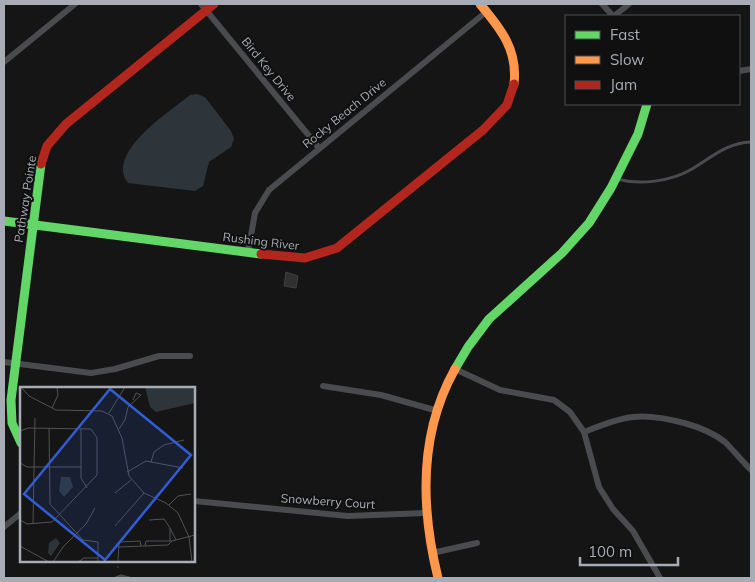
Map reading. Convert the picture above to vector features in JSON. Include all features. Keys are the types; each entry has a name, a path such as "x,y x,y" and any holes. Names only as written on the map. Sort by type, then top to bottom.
{"street":[{"path":"4,62 75,4"},
{"name":"Pathway Pointe","path":"20,441 10,412 41,164 47,146 58,131 204,7 214,4"},
{"path":"480,4 486,12"},
{"path":"602,4 612,15"},
{"path":"614,15 629,4"},
{"name":"Bird Key Drive","path":"204,7 319,148"},
{"name":"Rushing River","path":"4,220 306,258 327,253 337,248 496,118 507,105 513,92 515,61 503,32 486,12"},
{"name":"Rocky Beach Drive","path":"248,252 252,222 262,198 278,181 486,12"},
{"path":"438,578 425,513 426,469 438,411 455,369 488,319 562,253 587,226 615,179 643,120 647,105"},
{"path":"4,362 90,373 158,356 190,356"},
{"path":"455,369 500,390 554,400 575,417 584,432 599,487 613,509 633,532 660,578"},
{"path":"323,386 381,395 438,411"},
{"path":"584,432 628,417 639,415 662,417 710,432 725,443 751,470"},
{"name":"Snowberry Court","path":"195,501 357,516 425,513"},
{"path":"4,527 20,514"},
{"path":"432,553 477,543"}],"lane":[{"path":"615,179 630,182 673,177 690,170 722,149 739,143 751,142"},
{"path":"116,578 127,578"}],"path":[{"path":"114,562 127,578"}],"shaded area":[{"path":"197,94 205,97 231,131 234,139 231,147 209,162 203,186 195,191 128,183 123,171 125,158 132,146 143,133 169,111 190,95"}],"building":[{"path":"286,272 298,276 296,288 284,286"}],"traffic: fast":[{"path":"455,369 468,347 489,319 562,253 589,223 611,188 638,134 647,105"},
{"path":"20,441 12,423 11,400 41,164"},
{"path":"4,221 261,254"}],"traffic: slow":[{"path":"480,4 495,22 511,50 515,72 514,84"},
{"path":"438,578 432,552 426,498 429,445 443,394 455,369"}],"traffic: jam":[{"path":"41,164 47,146 66,124 214,4"},
{"path":"261,254 305,258 337,248 483,130 507,105 514,84"}]}
